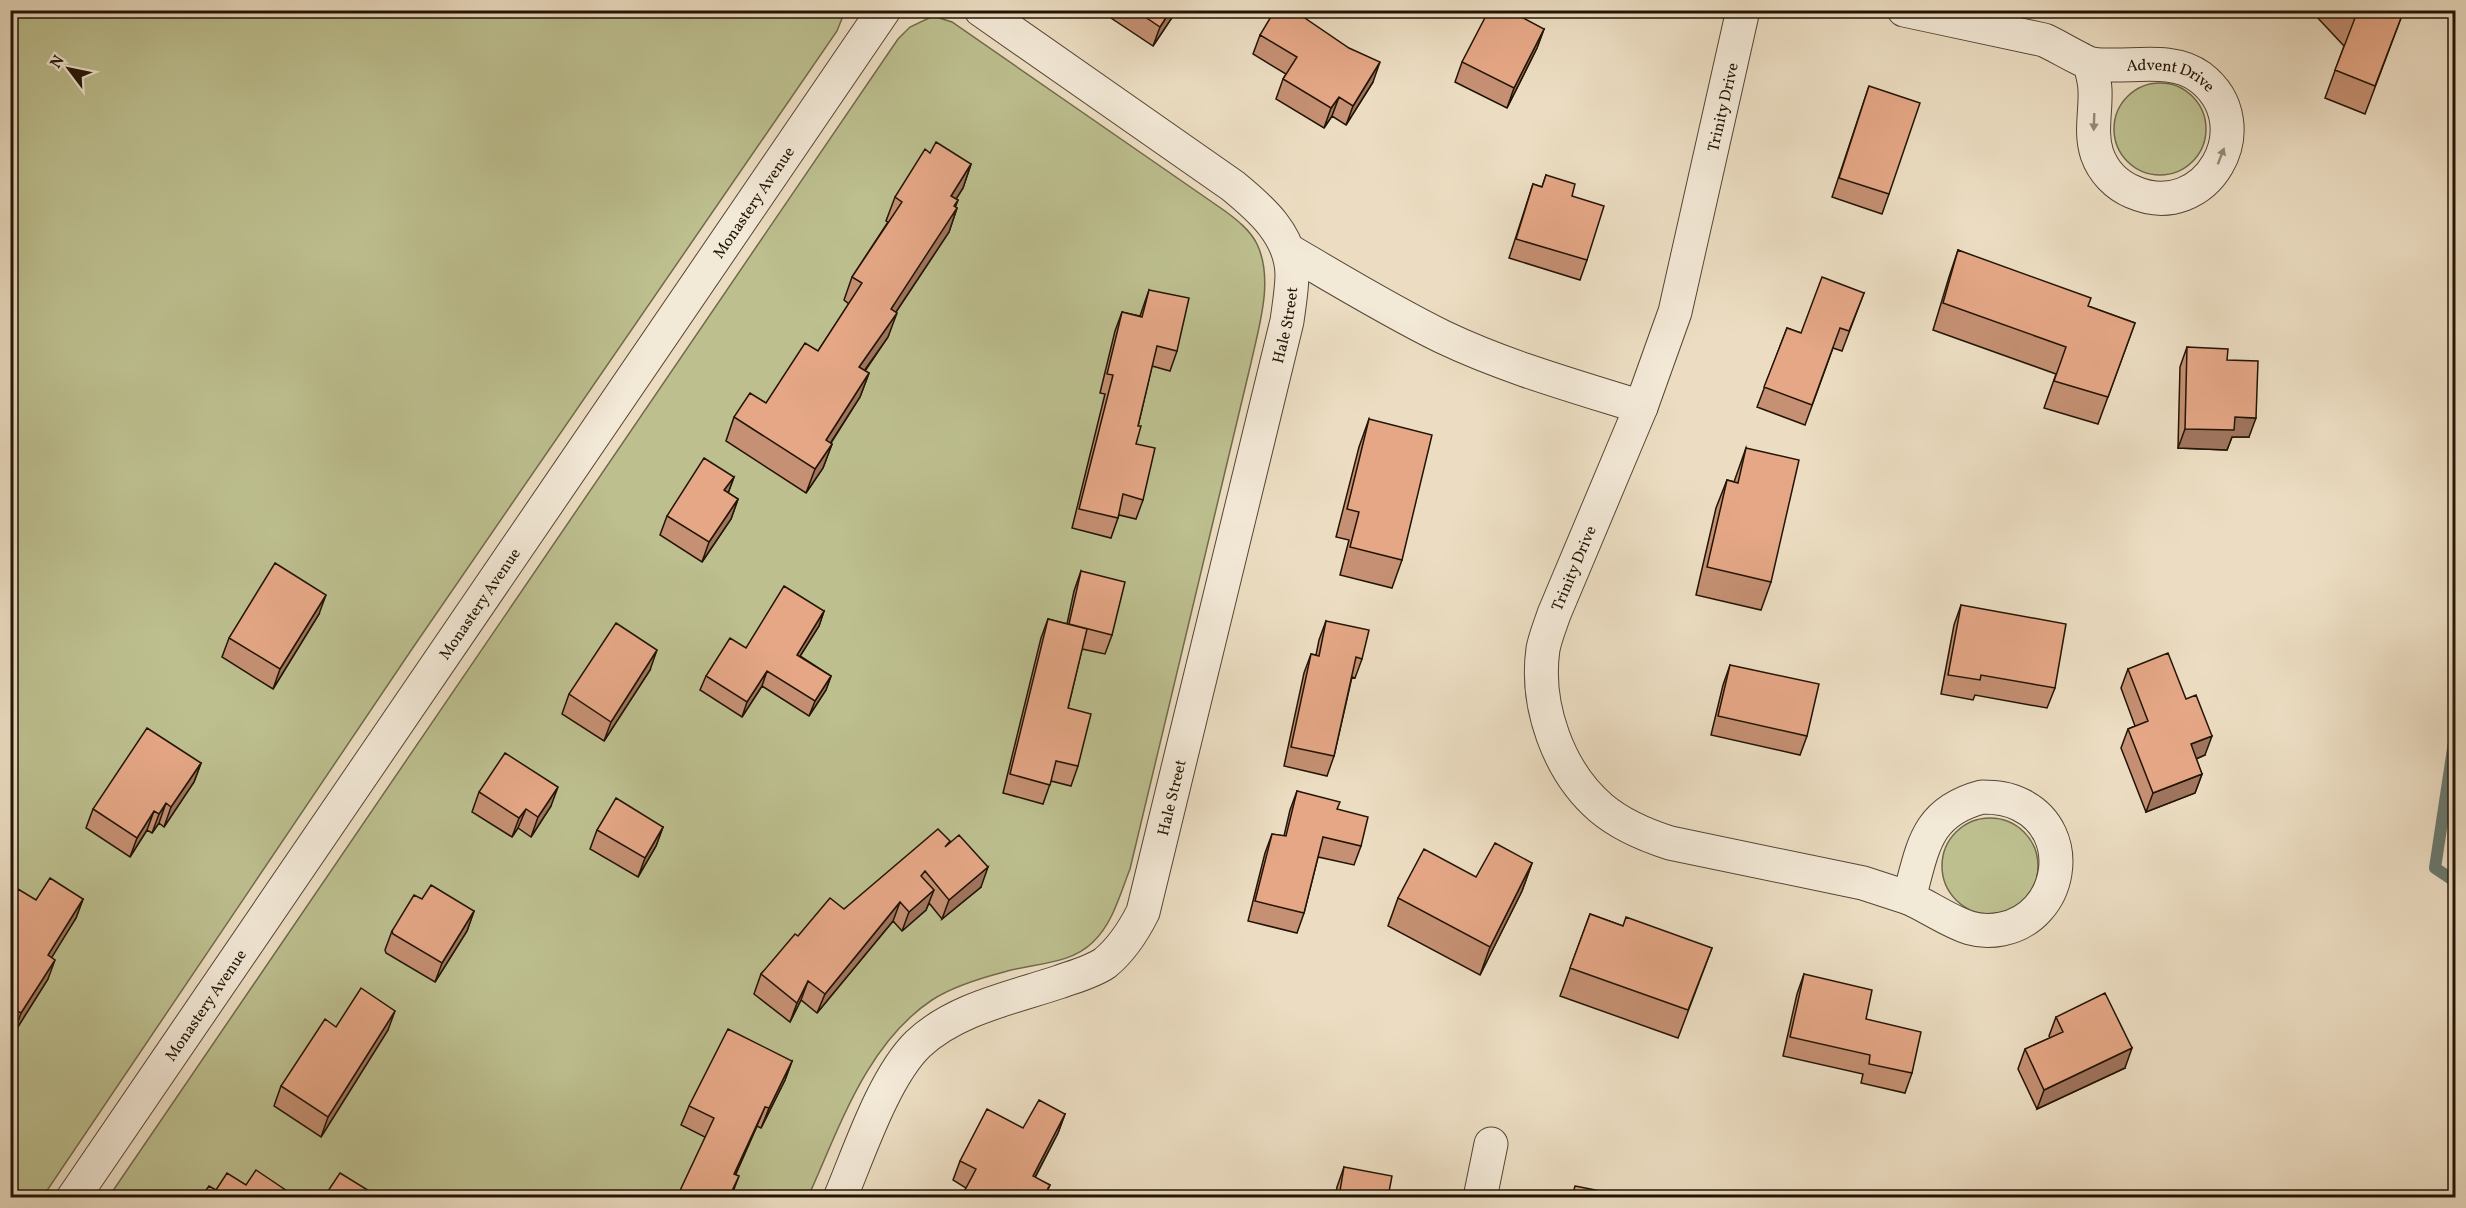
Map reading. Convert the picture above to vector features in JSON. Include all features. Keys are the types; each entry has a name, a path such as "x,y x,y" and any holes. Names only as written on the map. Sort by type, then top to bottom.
{"street":[{"name":"Monastery Avenue","path":"73,1197 884,10"},
{"name":"Hale Street","path":"840,1197 886,1091 899,1066 917,1045 939,1027 962,1015 1071,978 1102,964 1120,949 1133,932 1143,912 1287,321 1292,273 1288,250 1275,225 1256,205 1233,186 981,10"},
{"name":"Trinity Drive","path":"1743,10 1675,312 1641,407 1554,614 1543,649 1542,677 1546,710 1554,738 1566,764 1584,789 1601,808 1645,835 1670,843 1863,883 1909,898 1971,929 1992,931 2013,927 2032,916 2046,899 2055,879 2056,858 2051,837 2039,819 2023,805 2002,798 1982,797 1962,802 1945,813 1931,829 1909,898"},
{"name":"Advent Drive","path":"1904,10 2044,40 2068,50 2090,64 2173,66 2187,70 2210,87 2224,112 2226,140 2223,154 2208,178 2184,194 2155,198 2126,189 2113,180 2100,161 2094,139 2096,89 2090,64"},
{"path":"1288,250 1393,311 1445,337 1526,370 1641,407"},
{"path":"1480,1197 1491,1144"}],"green space":[{"path":"10,11 845,11 837,31 412,649 42,1198 10,1197"},
{"path":"933,16 952,22 1225,211 1251,234 1262,258 1265,288 1251,363 1130,869 1106,926 1093,942 1074,955 967,983 932,1000 909,1018 889,1040 857,1090 843,1116 808,1197 108,1198 898,39 910,27"},
{"path":"2151,83 2169,83 2186,90 2199,103 2206,120 2206,138 2199,155 2186,168 2169,175 2151,175 2134,168 2121,155 2114,138 2114,120 2121,103 2134,90"},
{"path":"1990,818 2008,822 2024,832 2034,848 2038,866 2034,884 2024,900 2008,910 1990,914 1972,910 1956,900 1946,884 1942,866 1946,848 1956,832 1972,822"}],"building":[{"path":"1135,10 1171,10 1160,27"},
{"path":"1275,10 1293,10 1349,48 1380,62 1353,106 1339,97 1331,108 1283,79 1297,57 1260,35"},
{"path":"1489,10 1508,10 1544,29 1514,88 1462,62"},
{"path":"2348,10 2404,10 2375,86 2335,70 2355,18"},
{"path":"1869,86 1920,103 1889,194 1839,178"},
{"path":"936,142 971,164 951,196 958,200 954,206 957,208 891,309 897,313 859,367 869,373 826,440 832,444 815,469 734,417 750,393 766,403 805,343 818,351 862,283 852,277 902,202 895,197 925,149 930,153"},
{"path":"1546,175 1575,184 1572,196 1604,206 1587,260 1516,239 1533,184 1542,187"},
{"path":"1958,250 2091,298 2088,306 2135,323 2108,397 2054,381 2066,347 1943,303"},
{"path":"1822,277 1864,293 1849,331 1840,328 1812,405 1764,387 1787,328 1801,333"},
{"path":"1149,290 1189,298 1177,351 1157,346 1138,426 1141,426 1136,444 1155,448 1143,500 1123,494 1118,518 1079,509 1113,375 1107,374 1122,312 1142,317"},
{"path":"2187,347 2228,349 2227,360 2258,361 2256,418 2235,417 2234,430 2185,429"},
{"path":"1369,419 1432,435 1402,560 1350,547 1359,512 1347,509"},
{"path":"1746,448 1799,460 1771,582 1707,567 1727,480 1738,483"},
{"path":"704,458 734,477 724,490 738,499 709,542 667,516"},
{"path":"275,563 326,595 280,669 229,638"},
{"path":"1081,571 1125,582 1112,635 1069,624"},
{"path":"784,586 824,611 797,655 831,676 815,701 767,671 747,702 706,676 730,638 746,648"},
{"path":"1961,605 2066,624 2055,688 1981,675 1980,680 1948,675"},
{"path":"1048,619 1087,629 1068,708 1091,714 1078,766 1056,761 1050,785 1010,774"},
{"path":"1326,621 1369,630 1362,659 1356,657 1334,756 1291,747 1311,654 1319,656"},
{"path":"616,623 657,650 611,722 569,694"},
{"path":"2168,653 2186,699 2196,695 2212,736 2191,744 2202,774 2153,793 2128,729 2148,721 2128,669"},
{"path":"1730,665 1819,684 1807,736 1718,716"},
{"path":"147,728 201,763 171,807 166,803 159,814 154,811 137,838 93,809"},
{"path":"505,753 558,787 538,817 526,809 519,818 479,792"},
{"path":"1297,791 1340,802 1337,809 1368,817 1361,846 1323,837 1304,913 1255,901 1272,834 1286,836"},
{"path":"616,798 663,827 645,858 597,830"},
{"path":"938,829 950,841 945,847 959,835 988,867 949,900 925,871 921,876 934,890 909,912 900,902 825,994 808,981 797,1003 761,974 795,934 798,936 830,898 844,909"},
{"path":"1495,843 1532,863 1490,947 1398,898 1424,849 1476,877"},
{"path":"50,878 83,899 48,955 55,960 21,1013 10,1007 10,936 13,933 10,932 10,900 18,889 36,900"},
{"path":"431,885 474,911 442,963 393,934 392,931 414,895 422,899"},
{"path":"1590,914 1623,926 1626,917 1712,948 1688,1010 1570,968"},
{"path":"1804,974 1872,990 1866,1019 1921,1032 1912,1073 1869,1064 1870,1055 1790,1037"},
{"path":"361,988 395,1011 328,1117 281,1086 325,1019 336,1027"},
{"path":"2105,993 2132,1048 2044,1090 2025,1049 2063,1032 2056,1017"},
{"path":"728,1029 792,1061 769,1108 765,1107 734,1174 739,1176 729,1197 677,1197 714,1118 689,1106"},
{"path":"1039,1100 1065,1114 1033,1176 1050,1185 1043,1197 967,1197 969,1192 965,1190 976,1169 960,1161 987,1109 1023,1128"},
{"path":"1344,1167 1392,1176 1388,1197 1339,1197"},
{"path":"256,1170 296,1197 201,1197 209,1186 216,1190 227,1173 246,1185"},
{"path":"340,1173 379,1197 324,1197"},
{"path":"1575,1186 1611,1193 1610,1197 1572,1197"}],"waterway":[{"path":"2456,729 2435,868 2456,882"}]}
